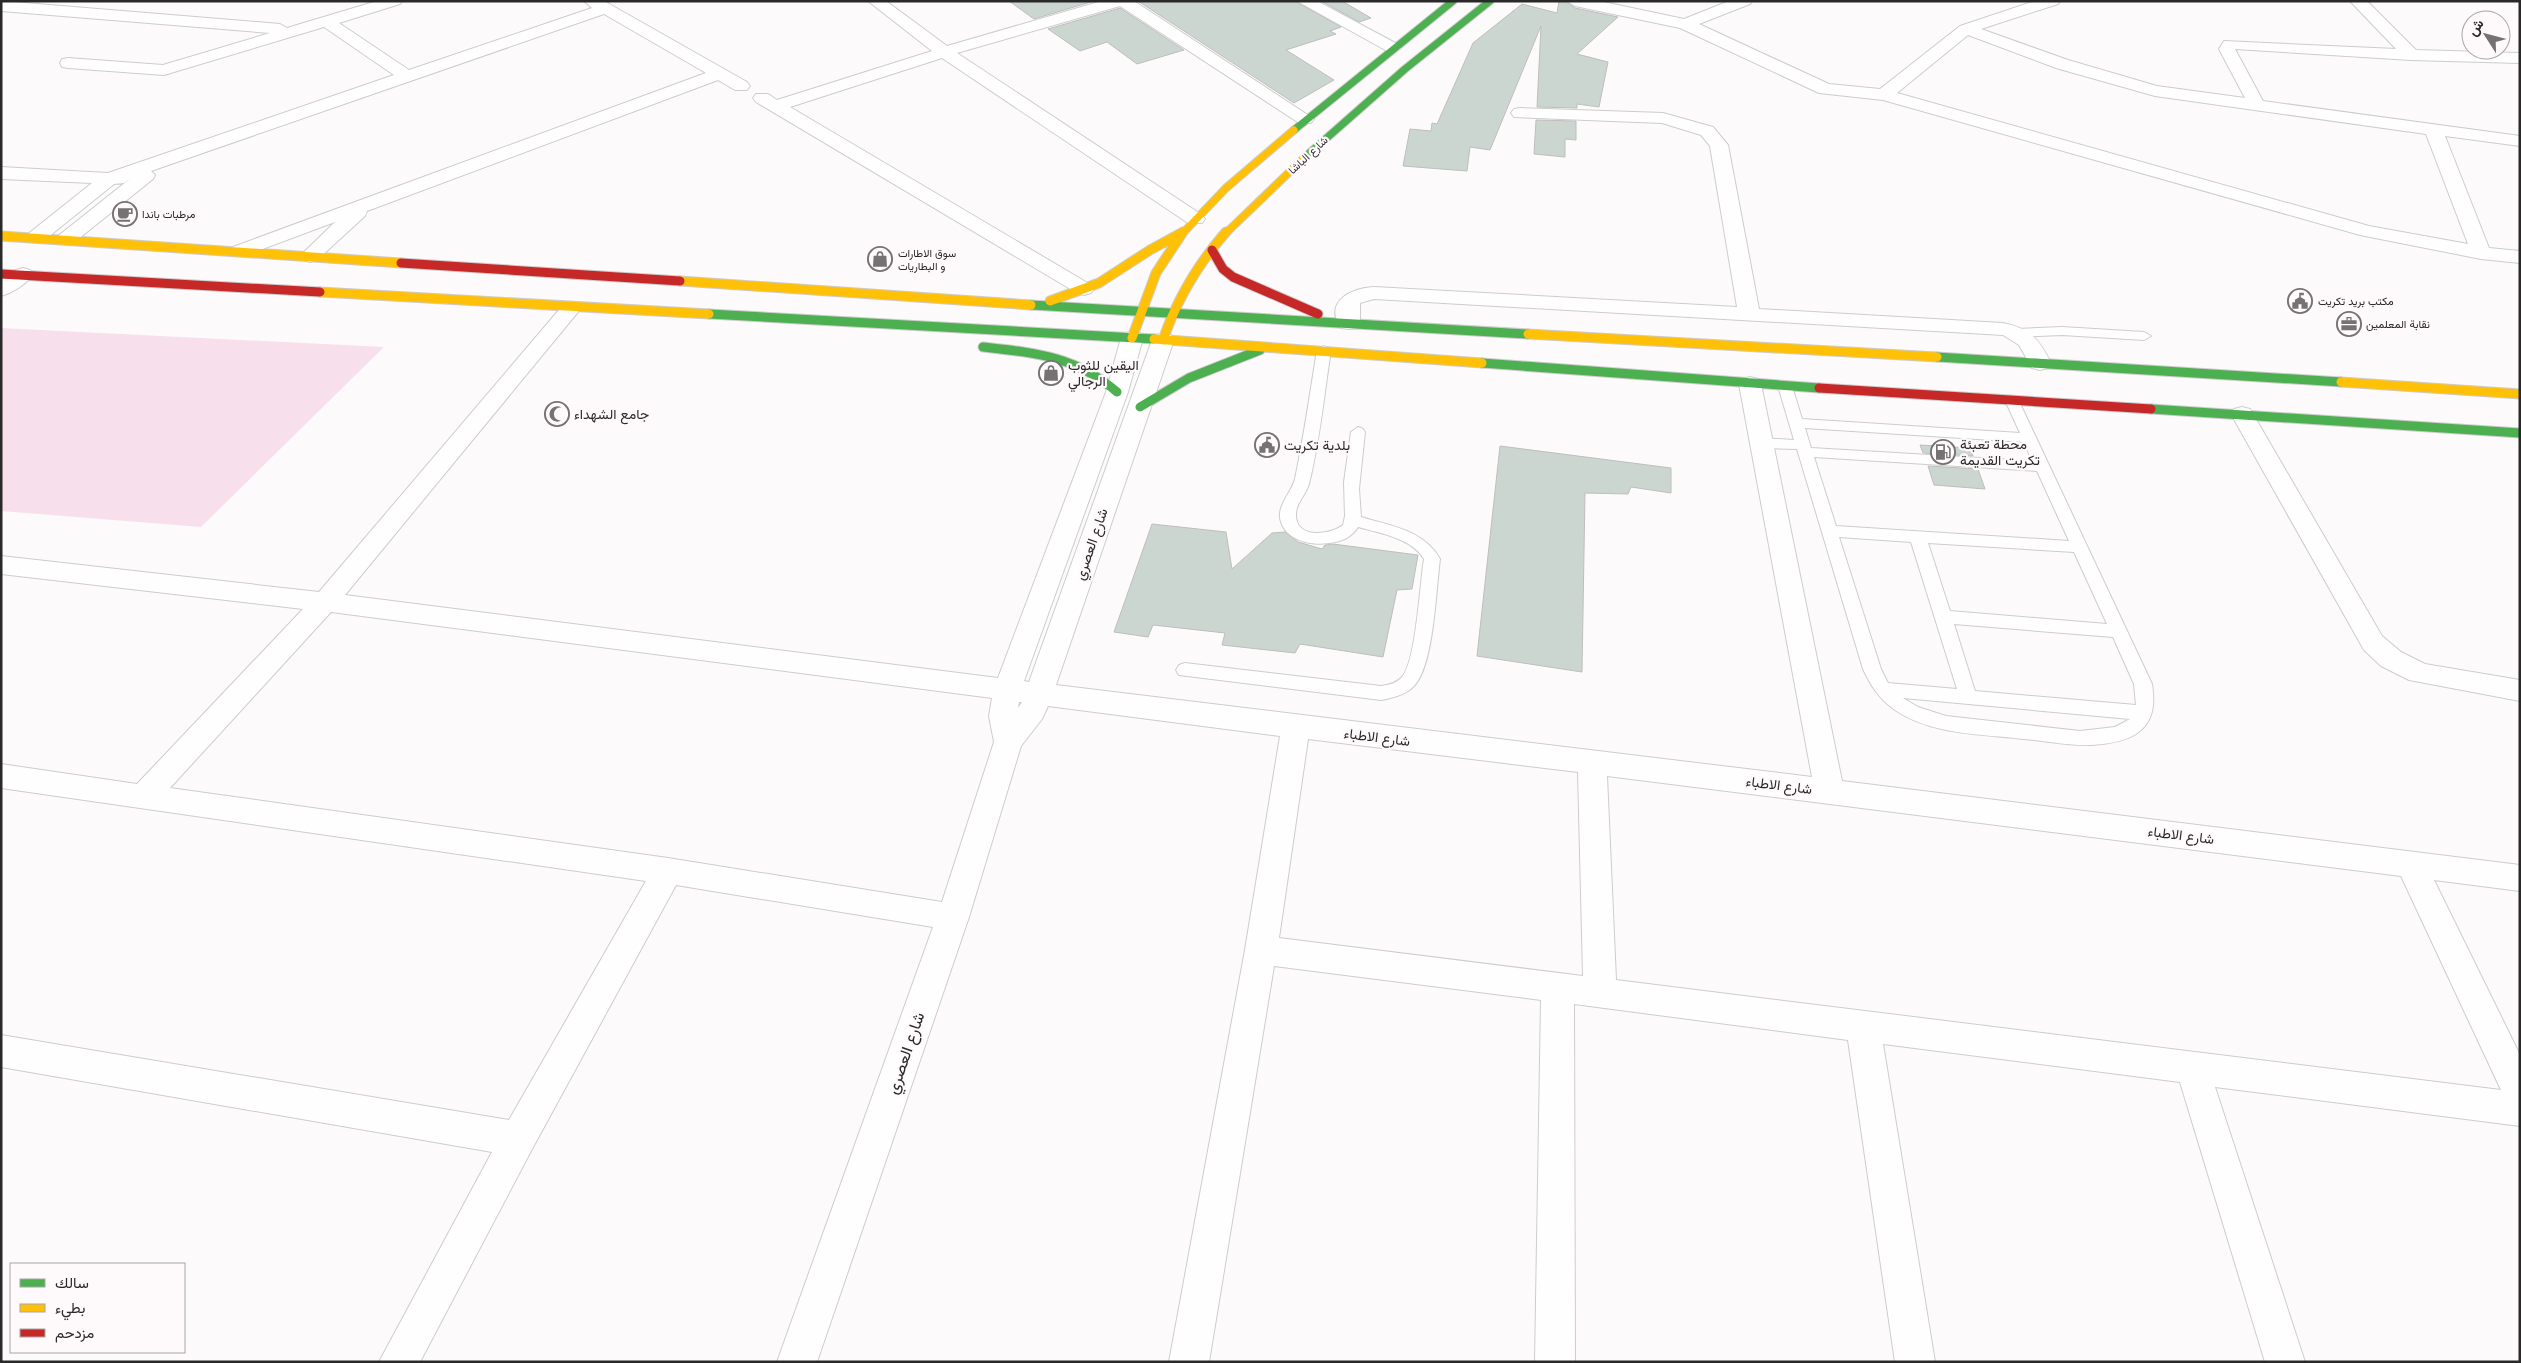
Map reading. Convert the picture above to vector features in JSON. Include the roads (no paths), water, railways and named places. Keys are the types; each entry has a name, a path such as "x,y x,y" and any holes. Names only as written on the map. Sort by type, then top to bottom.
{"main road":[{"path":"1132,338 1157,270 1190,226 1305,119 1453,1"},
{"name":"شارع الباشا","path":"1163,340 1172,314 1188,280 1212,250 1342,122 1422,54 1490,1"},
{"path":"1033,305 1084,289 1112,276 1190,226"},
{"path":"1,236 1140,312 2520,394"},
{"path":"1212,250 1223,269 1245,284 1346,323"},
{"path":"1,274 1324,350 1750,384 2520,433"},
{"path":"912,326 944,339"},
{"path":"974,346 1059,356 1094,370 1107,380 1117,392"},
{"path":"1140,406 1189,378 1272,347"}],"street":[{"path":"876,1 944,52 1190,226"},
{"path":"1084,289 769,102 1121,1 1305,119"},
{"path":"1305,1 1393,48"},
{"path":"1575,1 1685,24 1825,90 1884,95 2367,231 2481,253 2520,257"},
{"path":"1685,24 1744,1"},
{"path":"2358,1 2411,55"},
{"path":"68,64 164,70 387,2"},
{"path":"1884,95 1966,29 2048,2"},
{"path":"35,238 109,179 406,76 598,5 741,86"},
{"path":"1,6 296,30"},
{"path":"326,21 406,76"},
{"path":"1966,29 2112,80 2154,91 2520,141"},
{"path":"2257,105 2227,49 2230,44 2411,55 2520,58"},
{"path":"237,252 719,74"},
{"path":"1520,112 1662,118 1707,131 1719,145 1749,314"},
{"path":"2434,130 2481,253"},
{"path":"65,240 165,159"},
{"path":"1,173 139,180"},
{"path":"310,256 369,202"},
{"path":"1,290 23,274"},
{"path":"1346,323 1346,307 1350,299 1360,294 1374,293 2003,329 2017,333 2030,344 2040,364"},
{"path":"145,795 325,602 571,308"},
{"name":"شارع العصري","path":"1008,742 1003,716 1007,690 1117,392 1132,338"},
{"name":"شارع العصري","path":"797,1362 953,918 1008,742 1032,711 1039,694 1163,340"},
{"path":"1750,384 1829,791"},
{"path":"2242,414 2373,643 2390,659 2419,673 2520,691"},
{"name":"شارع الاطباء","path":"1,565 325,602 1296,727 1829,791 2520,878"},
{"path":"1189,1362 1261,950 1296,727"},
{"path":"1592,762 1600,993"},
{"path":"1,776 668,871 953,918"},
{"path":"2411,865 2520,1092"},
{"path":"399,1362 518,1139 668,871"},
{"path":"1261,950 2520,1109"},
{"path":"1555,1362 1558,988"},
{"path":"1863,1026 1915,1362"},
{"path":"1,1051 518,1139"},
{"path":"2192,1068 2285,1362"}],"lane":[{"path":"2017,333 2062,331 2144,336"},
{"path":"1324,350 1302,480 1287,516 1288,522 1298,533 1314,539 1340,535 1346,531 1353,520 1351,491 1358,432"},
{"path":"1785,386 1872,669 1882,690 1910,711 1946,724 2080,738 2096,738 2122,733 2131,728 2144,712 2145,694 2143,684 2012,400"},
{"path":"1796,423 2029,438"},
{"path":"1762,443 1804,449 2042,466"},
{"path":"1185,670 1381,693 1392,691 1410,681 1417,663 1432,559 1430,552 1419,542 1353,520"},
{"path":"1830,531 2080,547"},
{"path":"1918,537 1968,697"},
{"path":"1943,617 2118,631"},
{"path":"1882,690 2144,712"}],"place":[{"name":"مرطبات باندا","path":"125,214"},
{"name":"سوق الاطارات و البطاريات","path":"880,259"},
{"name":"مكتب بريد تكريت","path":"2300,301"},
{"name":"نقابة المعلمين","path":"2349,324"},
{"name":"اليقين للثوب الرجالي","path":"1051,373"},
{"name":"جامع الشهداء","path":"557,414"},
{"name":"بلدية تكريت","path":"1267,445"},
{"name":"محطة تعبئة تكريت القديمة","path":"1943,452"}]}
